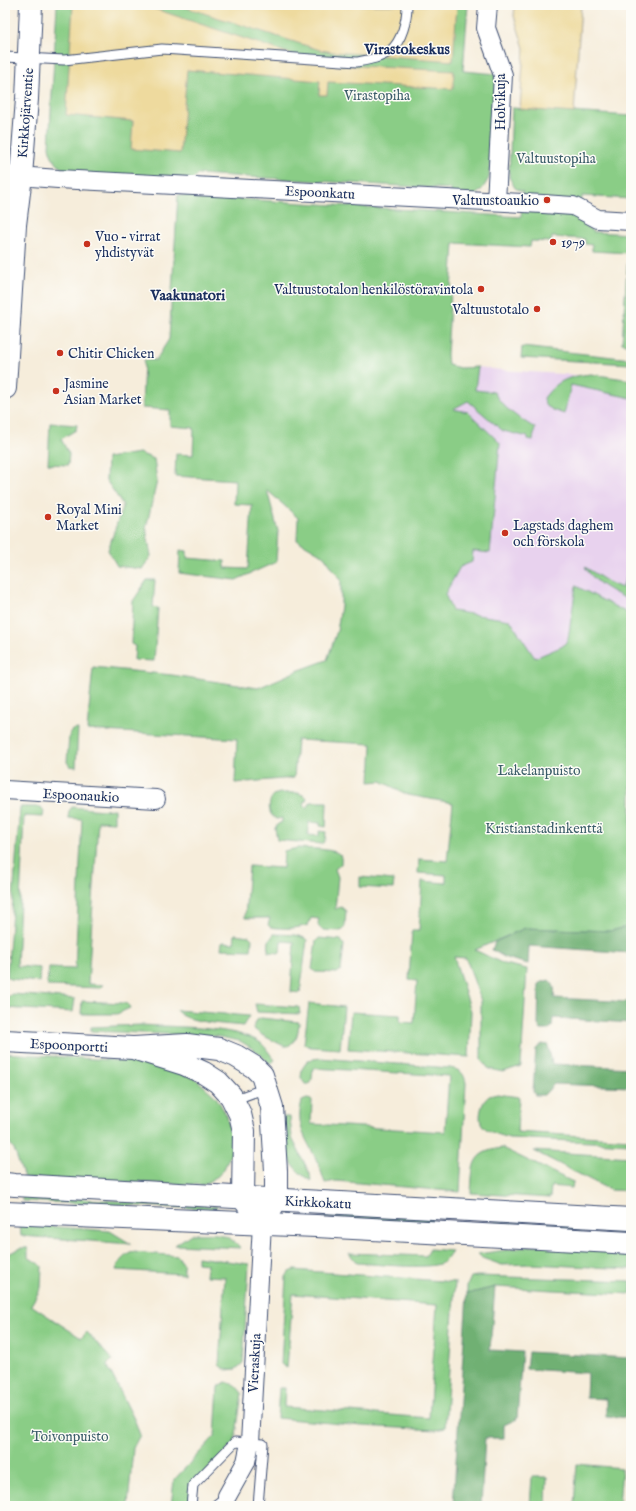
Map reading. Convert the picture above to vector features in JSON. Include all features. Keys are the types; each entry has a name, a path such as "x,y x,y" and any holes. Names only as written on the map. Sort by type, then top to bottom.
{"main road":[{"name":"Kirkkojärventie","path":"5,388 15,225 13,176 29,58 31,5"},
{"name":"Espoonportti","path":"5,1041 133,1048 187,1044 219,1049 254,1066 262,1075 272,1107 276,1200"},
{"name":"Espoonportti","path":"133,1048 184,1064 204,1073 218,1082 233,1100 240,1114 244,1131 243,1198"},
{"name":"Kirkkokatu","path":"5,1184 631,1219"},
{"path":"243,1198 262,1224 276,1200"},
{"name":"Kirkkokatu","path":"5,1213 20,1212 631,1243"}],"street":[{"name":"Holvikuja","path":"488,5 486,28 503,75 496,201"},
{"name":"Espoonkatu","path":"13,176 573,206 598,219 631,221"},
{"name":"Espoonaukio","path":"5,790 156,799"},
{"name":"Vieraskuja","path":"221,1501 246,1462 250,1443 262,1224"}],"lane":[{"path":"5,57 64,60 162,49 357,62 374,59 390,51 400,37 406,22 407,5"},
{"path":"233,1100 266,1088"},
{"path":"191,1506 193,1485 235,1442 263,1444 258,1506"}],"shaded area":[{"name":"Lagstads daghem och förskola","path":"478,367 577,375 591,374 631,380 631,659 535,658 510,620 453,611 445,594 438,418 468,401 460,368"}],"green space":[{"name":"Virastopiha","path":"57,5 468,5 463,71 497,74 489,178 481,190 474,195 451,196 451,189 198,174 191,181 72,174 57,164 49,147"},
{"path":"512,108 631,116 631,199 582,196 580,221 594,232 631,234 631,345 622,343 628,253 592,251 592,245 585,244 585,239 552,237 551,242 531,241 530,247 454,243 447,355 448,365 460,368 478,367 475,390 494,392 502,403 517,417 535,428 533,440 528,439 528,437 503,431 468,401 453,409 468,412 500,443 490,553 473,551 472,562 460,567 445,594 452,611 510,620 535,658 563,646 568,639 576,586 631,615 631,926 610,931 525,928 475,950 504,964 527,969 521,1066 503,1072 489,1069 481,1059 481,1001 466,958 454,957 471,1011 469,1057 348,1049 351,1012 400,1015 400,1022 414,1023 417,981 409,980 412,930 419,930 422,881 446,883 446,875 418,873 419,859 447,861 453,803 408,795 381,781 370,782 372,744 297,740 294,778 235,783 237,739 87,730 93,667 172,675 258,688 327,660 337,631 341,606 341,580 324,556 297,540 298,518 267,490 278,531 276,562 236,580 179,573 180,550 187,551 187,558 225,561 225,568 248,569 252,505 234,504 235,480 175,476 176,454 193,455 194,428 170,426 170,410 142,408 144,360 156,360 169,339 178,195 521,217 523,192 515,188 509,177"},
{"path":"522,347 631,359 631,364 521,358"},
{"path":"591,374 631,380 631,398 571,385 564,414 545,405 544,398 559,383 577,376"},
{"path":"50,423 77,425 76,430 61,439 69,454 68,465 48,464"},
{"path":"139,453 154,459 157,481 146,528 151,556 142,569 117,566 108,550 123,505 106,480 107,458"},
{"path":"631,564 631,601 599,583 585,567 610,583 622,588"},
{"path":"147,580 155,580 153,607 158,608 154,661 134,660 135,646 131,644 133,601"},
{"path":"78,729 76,767 70,766 67,762 69,736 72,730"},
{"path":"280,793 298,793 305,796 307,799 304,804 307,808 311,802 327,802 326,827 320,826 320,823 309,822 308,835 319,836 319,831 326,832 323,843 277,840 275,828 282,822 282,818 277,819 271,815 269,805 273,795"},
{"path":"20,807 41,807 44,811 43,817 24,816 17,966 40,968 39,982 10,979 7,977"},
{"path":"72,807 103,810 114,809 114,822 98,821 88,984 103,985 100,988 48,986 47,982 49,968 75,969 82,819 68,818 69,811"},
{"path":"298,848 333,851 340,855 341,864 335,869 338,877 335,909 341,907 346,911 345,926 343,930 321,929 318,923 319,919 311,918 308,925 284,928 270,927 268,925 270,918 245,918 249,866 283,868 284,851"},
{"path":"360,877 394,880 393,889 360,887"},
{"path":"631,926 631,953 529,946 528,964 506,958 492,950 495,942 525,928 610,931"},
{"path":"235,934 249,936 252,939 251,950 221,949 222,942 234,943"},
{"path":"274,934 296,935 307,940 300,993 291,992 294,942 281,941 280,953 268,952 269,941"},
{"path":"319,938 341,940 344,945 341,970 337,973 315,972 312,969 316,941"},
{"path":"549,980 554,988 554,998 631,1002 631,1023 553,1018 552,1027 547,1030 541,1030 538,1025 539,983"},
{"path":"12,994 75,999 73,1012 5,1008 6,1000"},
{"path":"82,1001 123,1003 128,1004 130,1008 117,1014 81,1014"},
{"path":"309,1003 344,1007 340,1049 311,1047 304,1044"},
{"path":"255,1004 299,1007 300,1014 257,1012"},
{"path":"176,1010 249,1016 243,1026 188,1018"},
{"path":"261,1018 299,1022 296,1038 288,1046 284,1046 262,1035 254,1029 254,1024"},
{"path":"141,1025 203,1028 236,1033 250,1037 261,1043 275,1060 270,1064 258,1052 240,1041 215,1036 91,1031 91,1027"},
{"path":"542,1044 548,1045 552,1064 631,1068 631,1087 554,1084 544,1095 535,1095 533,1091 536,1049"},
{"path":"5,1053 125,1061 162,1066 196,1079 216,1097 227,1116 232,1151 224,1169 218,1176 203,1185 24,1178 14,1149 5,1136"},
{"path":"320,1058 450,1068 461,1072 466,1083 460,1192 336,1181 325,1183 319,1165 305,1138 301,1125 300,1110 302,1101 307,1099 312,1100 311,1124 445,1132 449,1076 313,1068 312,1079 309,1084 305,1084 301,1078 302,1069 308,1060"},
{"path":"497,1094 519,1097 517,1132 631,1139 631,1144 509,1138 495,1134 483,1126 480,1116 483,1103 486,1099 489,1096"},
{"path":"283,1117 290,1117 292,1138 310,1174 311,1181 302,1175 290,1161 285,1146"},
{"path":"502,1148 573,1182 572,1188 551,1186 550,1198 471,1193 472,1175 475,1162 484,1153"},
{"path":"534,1151 631,1157 631,1191 610,1190"},
{"path":"22,1196 218,1206 214,1209 22,1201"},
{"path":"325,1208 432,1217 433,1220 425,1222 324,1218 322,1213"},
{"path":"495,1221 631,1225 631,1234 493,1227"},
{"path":"20,1224 110,1231 131,1244 21,1236"},
{"path":"191,1234 218,1234 229,1238 241,1248 175,1245"},
{"path":"540,1245 631,1249 631,1269 531,1264 502,1265 482,1258 478,1254"},
{"name":"Toivonpuisto","path":"21,1248 28,1248 28,1257 42,1266 41,1288 31,1305 81,1338 87,1332 112,1360 107,1365 135,1421 140,1435 133,1448 128,1506 5,1506 5,1257"},
{"path":"430,1249 452,1251 442,1263 425,1266 357,1263 349,1253 426,1256"},
{"path":"133,1252 178,1256 183,1264 184,1274 116,1270 122,1259"},
{"path":"197,1257 249,1264 243,1363 236,1369 226,1370 219,1365 225,1277 206,1276 207,1264 197,1263"},
{"path":"294,1270 455,1282 445,1428 436,1430 362,1426 277,1418 279,1388 285,1388 284,1407 429,1418 437,1305 293,1294 287,1368 281,1364 286,1277 289,1272"},
{"path":"471,1277 631,1281 631,1294 495,1287 467,1294 467,1286"},
{"path":"495,1287 490,1350 522,1352 517,1419 504,1425 504,1438 485,1438 481,1506 453,1506 467,1294"},
{"path":"528,1352 629,1358 628,1387 631,1389 630,1418 606,1416 606,1399 586,1398 587,1373 526,1369"},
{"path":"226,1382 235,1385 242,1393 235,1442 193,1485 191,1506 171,1506 174,1480 215,1436 218,1387"},
{"path":"577,1464 622,1468 619,1506 574,1506"},
{"path":"532,1477 547,1477 546,1506 530,1506"}],"sand":[{"path":"73,5 143,5 297,56 340,65 454,71 453,89 328,82 327,95 319,95 320,81 187,70 180,153 131,149 133,121 66,115"},
{"path":"178,5 457,5 453,61 320,50"},
{"path":"515,5 581,5 574,113 520,109 524,48 514,16"}],"place":[{"name":"Valtuustoaukio","path":"547,200"},
{"name":"1979","path":"553,242"},
{"name":"Vuo – virrat yhdistyvät","path":"87,244"},
{"name":"Valtuustotalon henkilöstöravintola","path":"481,289"},
{"name":"Valtuustotalo","path":"537,309"},
{"name":"Chitir Chicken","path":"60,353"},
{"name":"Jasmine Asian Market","path":"56,391"},
{"name":"Royal Mini Market","path":"48,517"},
{"name":"Lagstads daghem och förskola","path":"505,533"}],"district":[{"name":"Virastokeskus","path":"407,49"},
{"name":"Vaakunatori","path":"188,295"}],"park label":[{"name":"Valtuustopiha","path":"556,158"},
{"name":"Lakelanpuisto","path":"539,770"},
{"name":"Kristianstadinkenttä","path":"544,828"}]}
